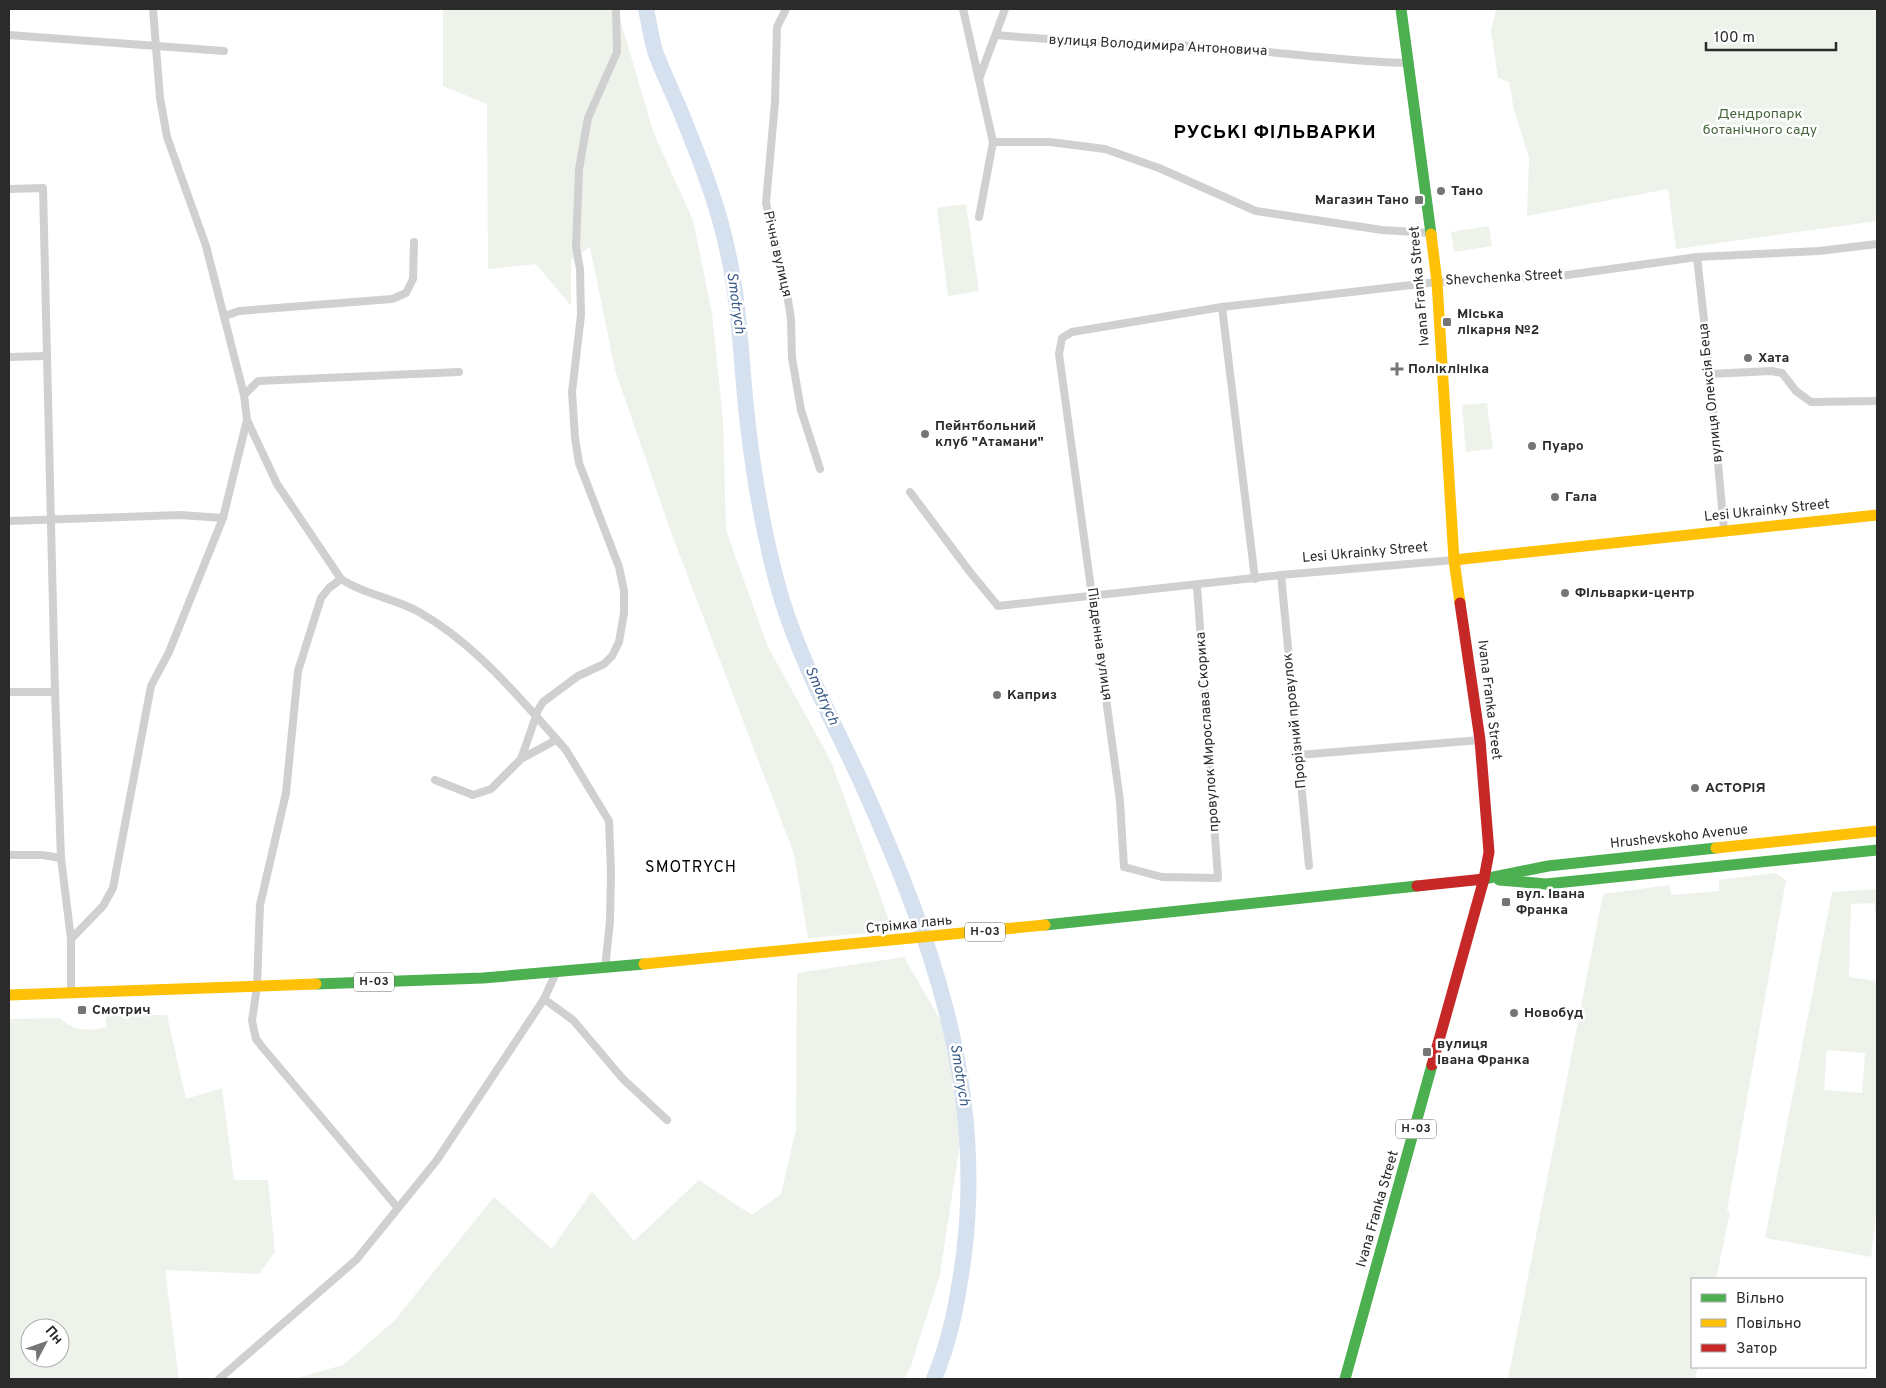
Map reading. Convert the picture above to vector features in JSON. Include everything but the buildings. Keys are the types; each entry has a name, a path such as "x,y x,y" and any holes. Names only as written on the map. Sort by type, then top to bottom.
{"main road":[{"name":"Ivana Franka Street","path":"1345,1379 1484,879 1489,852 1480,740 1454,560 1438,282 1430,233 1402,9"},
{"name":"Lesi Ukrainky Street","path":"1454,560 1877,515"},
{"name":"Hrushevskoho Avenue","path":"1231,907 1484,879 1548,866 1877,831"},
{"name":"Hrushevskoho Avenue","path":"1484,879 1546,884 1877,850"},
{"name":"Стрімка лань","path":"605,968 739,957 1231,907"},
{"name":"Н-03","path":"9,995 556,973 605,968"}],"street":[{"path":"153,9 160,98 168,137 206,246 244,395 247,420 277,484 341,580 352,586 405,605 435,622 486,660 566,750 580,776 601,807 611,830 610,921 605,968"},
{"name":"Річна вулиця","path":"786,9 777,27 775,102 766,203 786,287 792,358 802,410 820,469"},
{"path":"963,9 993,142 979,217"},
{"path":"979,79 997,35 1005,9"},
{"path":"521,759 540,706 578,676 604,664 612,656 619,642 624,613 624,591 619,567 580,463 575,438 572,392 580,315 580,269 576,247 579,169 588,118 617,52 616,11"},
{"path":"9,34 224,51"},
{"name":"вулиця Володимира Антоновича","path":"997,35 1068,42 1209,47 1359,62 1410,63"},
{"path":"993,142 1050,142 1106,149 1159,168 1256,211 1382,230 1430,233"},
{"path":"9,189 43,188 55,692 61,858 71,939 71,993"},
{"path":"225,316 239,311 392,299 406,293 413,279 414,242"},
{"name":"Shevchenka Street","path":"1072,332 1222,307 1438,282 1560,276 1697,257 1819,251 1877,244"},
{"name":"вулиця Олексія Беца","path":"1697,257 1724,530"},
{"path":"1222,307 1255,579"},
{"name":"Південна вулиця","path":"1072,332 1062,338 1059,354 1120,801 1124,867 1162,877 1218,878"},
{"path":"9,357 46,356"},
{"path":"1710,374 1771,371 1782,373 1796,391 1811,402 1877,401"},
{"path":"244,395 258,381 459,372"},
{"path":"71,939 102,906 113,888 151,686 169,652 223,518 247,420"},
{"name":"Lesi Ukrainky Street","path":"910,492 998,606 1197,586 1281,575 1454,560"},
{"path":"9,521 180,515 223,518"},
{"name":"Прорізний провулок","path":"1281,575 1309,866"},
{"path":"341,580 321,598 298,671 286,793 260,905 256,986 252,1021 256,1039 397,1208"},
{"name":"провулок Мирослава Скорика","path":"1197,586 1218,878"},
{"path":"9,692 55,692"},
{"path":"435,780 474,795 491,789 521,759 556,740"},
{"path":"1299,755 1480,740"},
{"path":"9,855 42,855 61,858"},
{"path":"219,1379 356,1260 450,1142 544,998 556,973"},
{"path":"544,998 573,1020 623,1079 667,1120"}],"green space":[{"path":"443,9 617,9 654,134 693,220 712,313 723,421 726,530 767,645 831,761 893,931 808,938 794,854 672,535 615,370 590,247 571,260 571,306 536,264 488,269 487,104 443,86"},
{"name":"Дендропарк ботанічного саду","path":"1496,9 1877,9 1877,221 1676,249 1668,189 1527,216 1529,158 1514,110 1509,82 1498,78 1491,31"},
{"path":"966,204 979,291 948,296 937,208"},
{"path":"1489,226 1492,246 1454,252 1451,232"},
{"path":"1487,403 1493,449 1466,452 1462,405"},
{"path":"1775,873 1786,880 1727,1211 1730,1212 1716,1278 1691,1278 1691,1368 1698,1368 1695,1379 1508,1379 1603,894 1670,885 1671,895 1719,891 1719,880"},
{"path":"1877,889 1877,928 1874,903 1851,904 1849,977 1877,981 1877,1210 1871,1257 1765,1238 1832,892","holes":["1827,1050 1865,1053 1862,1093 1824,1090"]},
{"path":"904,957 952,1040 960,1143 940,1274 911,1366 904,1379 293,1379 343,1365 394,1321 494,1197 552,1249 592,1191 634,1241 699,1180 752,1215 781,1194 796,1129 797,973"},
{"path":"106,1015 167,1015 186,1099 222,1088 234,1180 268,1180 275,1252 259,1274 165,1270 179,1379 9,1379 9,1019 60,1018 70,1026 93,1030 106,1027"}],"waterway":[{"name":"Smotrych","path":"646,9 655,51 701,163 724,235 735,293 756,486 770,555 782,600 799,647 862,784 910,898 930,955 947,1013 959,1071 967,1130 968,1191 964,1254 959,1286 945,1349 934,1379"}],"traffic: fast":[{"path":"1401,9 1431,234"},
{"path":"1484,879 1548,866 1716,848"},
{"path":"1499,880 1546,884 1877,850"},
{"path":"1045,925 1417,886"},
{"path":"316,984 483,978 644,964"},
{"path":"1345,1379 1432,1065"}],"traffic: slow":[{"path":"1431,234 1437,282 1454,560 1460,603"},
{"path":"1454,560 1877,515"},
{"path":"1716,848 1877,831"},
{"path":"644,964 1045,925"},
{"path":"9,995 316,984"}],"traffic: jam":[{"path":"1460,603 1480,740 1489,852 1484,879"},
{"path":"1417,886 1484,879 1432,1065"}],"place":[{"name":"Тано","path":"1441,191"},
{"name":"Магазин Тано","path":"1419,200"},
{"name":"Міська лікарня №2","path":"1447,322"},
{"name":"Хата","path":"1748,358"},
{"name":"Поліклініка","path":"1397,369"},
{"name":"Пейнтбольний клуб \"Атамани\"","path":"925,434"},
{"name":"Пуаро","path":"1532,446"},
{"name":"Гала","path":"1555,497"},
{"name":"Фільварки-центр","path":"1565,593"},
{"name":"Каприз","path":"997,695"},
{"name":"АСТОРІЯ","path":"1695,788"},
{"name":"вул. Івана Франка","path":"1506,902"},
{"name":"Смотрич","path":"82,1010"},
{"name":"Новобуд","path":"1514,1013"},
{"name":"вулиця Івана Франка","path":"1427,1052"}],"district":[{"name":"РУСЬКІ ФІЛЬВАРКИ","path":"1275,133"},
{"name":"SMOTRYCH","path":"691,868"}]}
